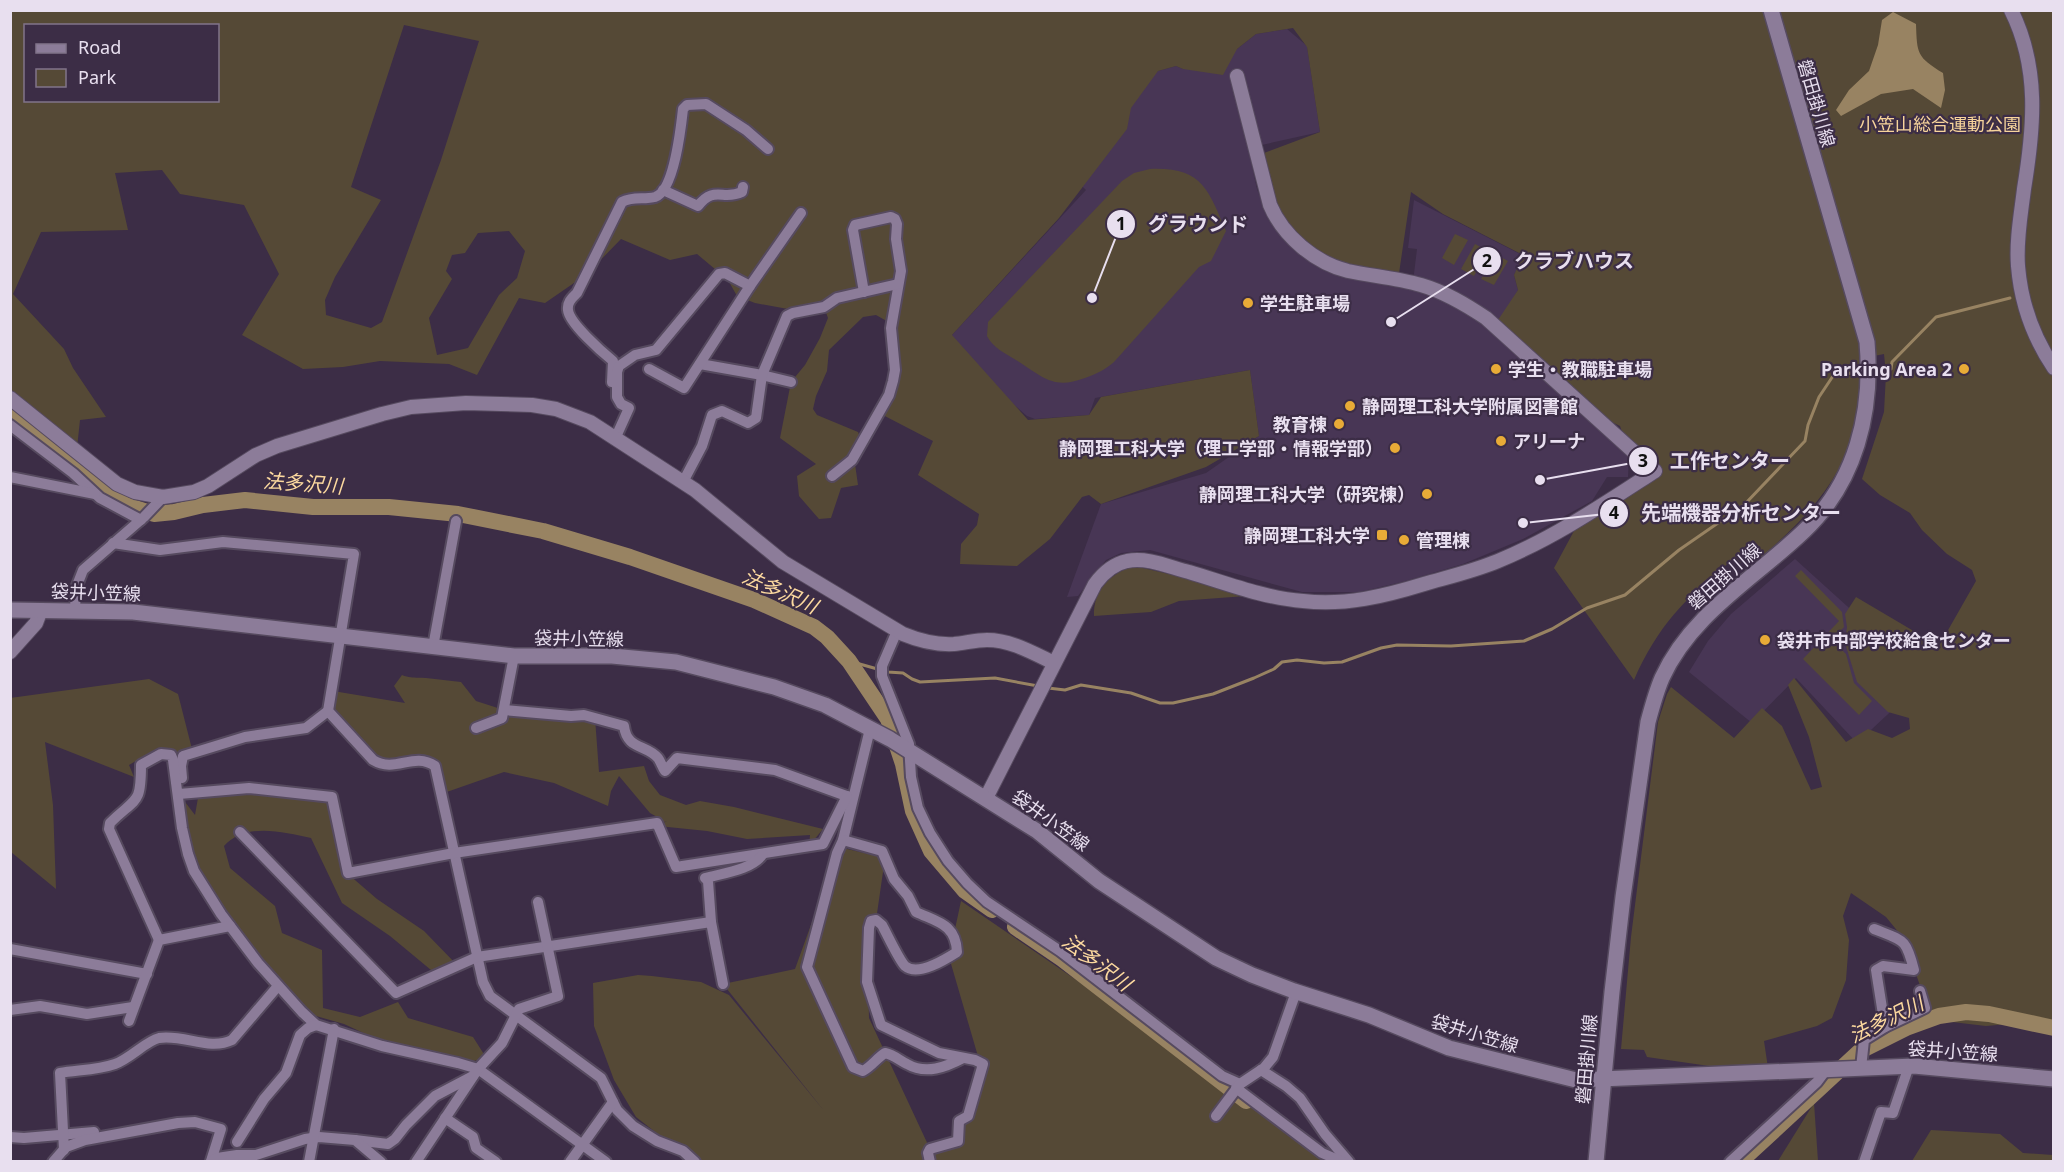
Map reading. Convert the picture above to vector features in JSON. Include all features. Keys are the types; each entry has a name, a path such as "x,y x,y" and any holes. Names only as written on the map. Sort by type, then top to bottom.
{"main road":[{"name":"磐田掛川線","path":"1596,1161 1613,980 1635,807 1648,722 1662,679 1682,644 1695,627 1806,530 1831,499 1851,463 1863,429 1867,407 1868,342 1771,10"},
{"name":"袋井小笠線","path":"10,610 133,612 514,656 612,656 676,662 774,687 825,705 890,739 1037,831 1099,881 1216,958 1296,992 1369,1015 1460,1051 1576,1080 1909,1066 2054,1079"}],"street":[{"path":"2011,10 2023,40 2029,65 2034,110 2033,133 2018,229 2020,285 2029,324 2054,368"},
{"path":"986,798 1095,584 1103,573 1124,561 1149,560 1284,599 1325,603 1361,600 1393,593 1496,562 1571,524 1655,471 1486,318 1470,307 1420,285 1347,270 1330,264 1316,257 1290,237 1270,205 1237,76"},
{"path":"617,383 612,382 613,361 588,338 572,318 567,307 577,293 622,202 628,199 655,197 663,190 677,156 683,109 687,105 706,104 746,130 768,149"},
{"path":"663,190 698,206 705,197 736,194 742,192 743,187"},
{"path":"649,369 684,388 750,286 801,213"},
{"path":"832,476 852,460 889,395 895,370 891,328 901,271 895,219 891,217 855,225 853,230 864,292"},
{"path":"615,439 630,408 621,404 617,397 619,366 635,355 656,350 719,274 725,273 750,286"},
{"path":"683,482 702,446 712,415 722,411 748,423 756,418 762,375 787,316 824,307 837,298 898,284"},
{"path":"700,364 791,382"},
{"path":"10,398 117,484 160,501"},
{"path":"75,610 76,588 83,570 160,501 208,486 238,466 277,446 411,407 466,403 532,405 572,414 615,439 706,498 791,568 897,631 936,644 1001,641 1054,663"},
{"path":"10,425 73,473 95,494 117,508 142,518"},
{"path":"10,477 95,494"},
{"path":"433,647 456,521"},
{"path":"113,543 160,550 223,543 354,554 328,711 306,728 245,737 183,756 181,766 182,828 194,871 230,926 278,986 316,1024 382,1046 458,1063 476,1072 606,1161"},
{"path":"10,652 36,624 41,610"},
{"path":"897,631 882,666 882,676 909,744 911,777 918,808 930,833 948,861 987,902 1060,951 1238,1086 1318,1150 1343,1161"},
{"path":"476,728 502,718 514,656"},
{"path":"504,710 571,716 584,715 624,726 625,735 632,744 657,758 665,771 677,758 775,770 850,798"},
{"path":"328,711 373,760 382,765 392,766 420,759 435,766 477,957 483,982 490,996 601,1078 617,1110 633,1126 657,1141 683,1151 694,1161"},
{"path":"870,729 850,798 843,840 837,853 807,967 853,1067 864,1071 885,1053 893,1055 909,1066 930,1069 945,1067 963,1058"},
{"path":"129,1021 159,940 109,829 110,823 140,794 141,765 161,754 171,755 182,794"},
{"path":"182,794 249,788 332,797 348,873 454,853 657,823 676,867 823,844 850,798"},
{"path":"240,832 396,993 477,957 711,922"},
{"path":"843,840 882,851 894,879 908,896 916,912 938,920 957,941 957,952 936,965 913,970 905,966 882,925 876,920 871,921 869,928 867,982 881,1025 939,1053 982,1064 968,1116 959,1121 958,1141 930,1149 928,1153 930,1161"},
{"path":"723,984 711,922 708,881 705,878 746,866 758,861 763,854"},
{"path":"416,1161 476,1072 502,1043 519,1009 558,996 538,902"},
{"path":"159,940 230,926"},
{"path":"1874,929 1902,940 1908,948 1914,970 1883,966 1876,970 1885,1027"},
{"path":"10,949 147,975"},
{"path":"64,1150 60,1073 114,1064 134,1055 151,1041 160,1038 223,1045 232,1040 278,986"},
{"path":"1861,1068 1864,1040 1885,1027 1926,1008 1920,991"},
{"path":"1216,1116 1238,1086 1261,1070 1273,1057 1296,992"},
{"path":"10,1010 40,1006 87,1014 133,1007"},
{"path":"237,1142 264,1099 286,1073 300,1035 316,1024"},
{"path":"309,1161 334,1029"},
{"path":"1864,1161 1881,1112 1893,1113 1909,1066"},
{"path":"1261,1070 1300,1098 1323,1131 1349,1161"},
{"path":"1730,1161 1817,1082 1826,1070"},
{"path":"211,1161 237,1155 256,1155 305,1138 388,1144 435,1096 476,1072"},
{"path":"570,1161 613,1102"},
{"path":"445,1119 472,1137 476,1148 496,1161"},
{"path":"52,1161 64,1150 85,1140 195,1122 221,1129 211,1161"},
{"path":"1318,1150 1323,1131"},
{"path":"10,1137 95,1132 96,1138"},
{"path":"355,1140 381,1161"}],"shaded area":[{"path":"1893,12 1916,24 1920,54 1928,63 1943,73 1945,90 1941,108 1913,89 1881,94 1841,116 1836,110 1849,90 1869,71 1878,45 1882,20"},
{"path":"1287,29 1307,46 1320,132 1248,148 1257,189 1267,214 1281,236 1306,258 1326,271 1349,278 1412,290 1417,249 1408,248 1414,200 1524,256 1514,275 1518,290 1494,335 1629,457 1628,477 1607,477 1592,501 1523,539 1463,564 1359,592 1302,592 1150,550 1121,553 1106,560 1078,596 1067,597 1101,504 1206,473 1259,436 1250,370 1095,398 1089,415 1035,419 1027,416 951,350 952,335 1086,190 1047,152 1158,71 1176,66 1183,69 1237,49 1256,34"},
{"path":"1795,559 1858,616 1855,634 1843,643 1902,701 1857,743 1796,678 1752,723 1689,672 1708,641 1731,614"}],"green space":[{"name":"小笠山総合運動公園","path":"10,11 2053,11 2053,1024 2041,1021 1986,1026 1935,1020 1929,1012 1904,939 1886,917 1851,893 1843,916 1849,940 1846,980 1832,1018 1817,1026 1764,1041 1768,1068 1723,1068 1647,1057 1644,1050 1621,1049 1631,937 1658,722 1671,687 1734,738 1762,708 1782,726 1811,790 1822,787 1809,737 1788,685 1794,678 1846,742 1868,729 1892,738 1910,729 1909,718 1888,712 1857,682 1845,643 1847,627 1845,614 1856,597 1939,646 1976,581 1972,570 1947,554 1922,530 1910,513 1880,495 1862,479 1884,412 1886,374 1884,354 1864,358 1862,399 1858,422 1840,466 1817,502 1753,564 1730,562 1686,601 1653,644 1634,680 1554,568 1581,518 1634,479 1637,466 1629,452 1620,426 1589,411 1494,326 1518,290 1514,275 1523,255 1443,214 1411,192 1398,280 1330,264 1282,227 1256,156 1320,132 1307,47 1293,28 1256,34 1237,49 1223,75 1176,66 1158,71 1131,108 1127,129 1059,218 952,335 1028,420 1089,415 1101,397 1250,370 1259,436 1206,467 1101,504 1089,495 1082,497 1050,539 1017,566 960,564 961,544 977,525 979,514 918,475 933,441 879,413 893,381 892,324 876,315 863,317 829,350 827,371 813,409 817,415 858,432 862,442 855,464 858,485 841,488 831,518 819,519 799,496 797,476 816,464 780,438 791,382 805,365 820,338 828,318 824,307 896,291 898,284 793,313 788,309 755,303 737,296 728,280 697,254 670,260 621,239 587,274 545,303 519,298 477,375 449,364 380,361 343,367 303,369 242,335 279,274 244,205 180,194 162,170 115,173 128,230 41,232 13,294 64,349 73,368 106,417 80,420 77,448 11,396","holes":["404,25 479,41 441,160 382,322 371,328 326,315 325,300 335,277 381,200 351,187","509,231 525,251 517,278 499,295 468,348 437,355 429,318 452,279 446,271 452,255 465,253 478,233"]},
{"path":"1150,169 1181,172 1192,177 1208,192 1226,231 1211,261 1199,267 1114,362 1104,370 1089,376 1065,383 1049,380 996,347 987,336 988,322 1122,181 1134,173"},
{"path":"1455,234 1468,240 1454,265 1442,258"},
{"path":"1475,244 1488,251 1474,276 1461,269"},
{"path":"1495,254 1508,261 1494,285 1481,279"},
{"path":"1134,566 1208,583 1246,596 1179,601 1151,612 1094,616 1097,598 1105,584 1118,573"},
{"path":"1801,570 1842,612 1844,627 1832,640 1846,654 1854,683 1872,701 1859,715 1803,659 1839,621 1795,576"},
{"path":"402,675 461,682 476,701 504,710 595,718 599,772 644,766 649,781 660,795 686,805 700,801 823,829 809,846 810,835 747,839 707,831 658,826 667,821 659,824 659,818 650,813 619,776 611,791 608,806 554,783 504,772 441,794 434,766 416,760 414,756 394,766 373,760 328,711 333,691 405,703 394,686"},
{"path":"149,679 178,694 193,753 171,755 158,748 129,765 134,777 45,742 53,805 56,889 11,852 10,698"},
{"path":"258,789 332,797 348,874 377,899 424,931 457,965 437,975 390,936 342,903 311,838 265,831 243,834 224,846 230,868 275,906 282,933 322,950 323,1008 360,1017 398,1002 408,1018 473,1037 487,1059 458,1063 398,1049 344,1024 302,1012 273,992 213,901 195,855 179,794 195,815 199,792"},
{"path":"839,847 885,858 868,976 869,1018 930,1149 958,1141 982,1070 949,957 961,901 1186,1055 1322,1153 1341,1161 701,1161 677,1149 636,1117 614,1080 594,1026 593,983 638,975 652,976 701,982 729,995 825,1112 723,984 795,969"},
{"path":"1814,1103 1818,1161 1778,1161"},
{"path":"1931,1130 2000,1134 2023,1153 2053,1155 2053,1161 1912,1161"}],"waterway":[{"path":"1874,370 1891,369 1892,362 1936,317 2010,298"},
{"path":"1048,688 1065,690 1081,685 1131,693 1160,703 1173,703 1213,694 1274,669 1282,662 1297,660 1342,662 1381,648 1397,645 1451,646 1524,641 1552,629 1587,608 1625,595 1679,550 1744,505 1805,441 1808,425 1819,397 1833,376 1865,371"},
{"name":"法多沢川","path":"10,417 105,492 126,505 154,514 245,500 313,507 389,507 458,514 543,531 630,557 754,600 814,627 827,637 849,661 888,719 903,764 913,811 931,851 965,891 992,910"},
{"path":"849,661 888,672 903,673 920,682 995,678 1038,686"},
{"name":"法多沢川","path":"1015,927 1062,959 1246,1101"},
{"name":"法多沢川","path":"1740,1162 1860,1051 1906,1028 1939,1016 1966,1012 1989,1014 2054,1028"}],"place":[{"name":"グラウンド","path":"1092,298"},
{"name":"学生駐車場","path":"1248,303"},
{"name":"クラブハウス","path":"1391,322"},
{"name":"学生・教職駐車場","path":"1496,369"},
{"name":"Parking Area 2","path":"1964,369"},
{"name":"静岡理工科大学附属図書館","path":"1350,406"},
{"name":"教育棟","path":"1339,424"},
{"name":"アリーナ","path":"1501,441"},
{"name":"静岡理工科大学（理工学部・情報学部）","path":"1395,448"},
{"name":"工作センター","path":"1540,480"},
{"name":"静岡理工科大学（研究棟）","path":"1427,494"},
{"name":"先端機器分析センター","path":"1523,523"},
{"name":"静岡理工科大学","path":"1382,535"},
{"name":"管理棟","path":"1404,540"},
{"name":"袋井市中部学校給食センター","path":"1765,640"}]}
